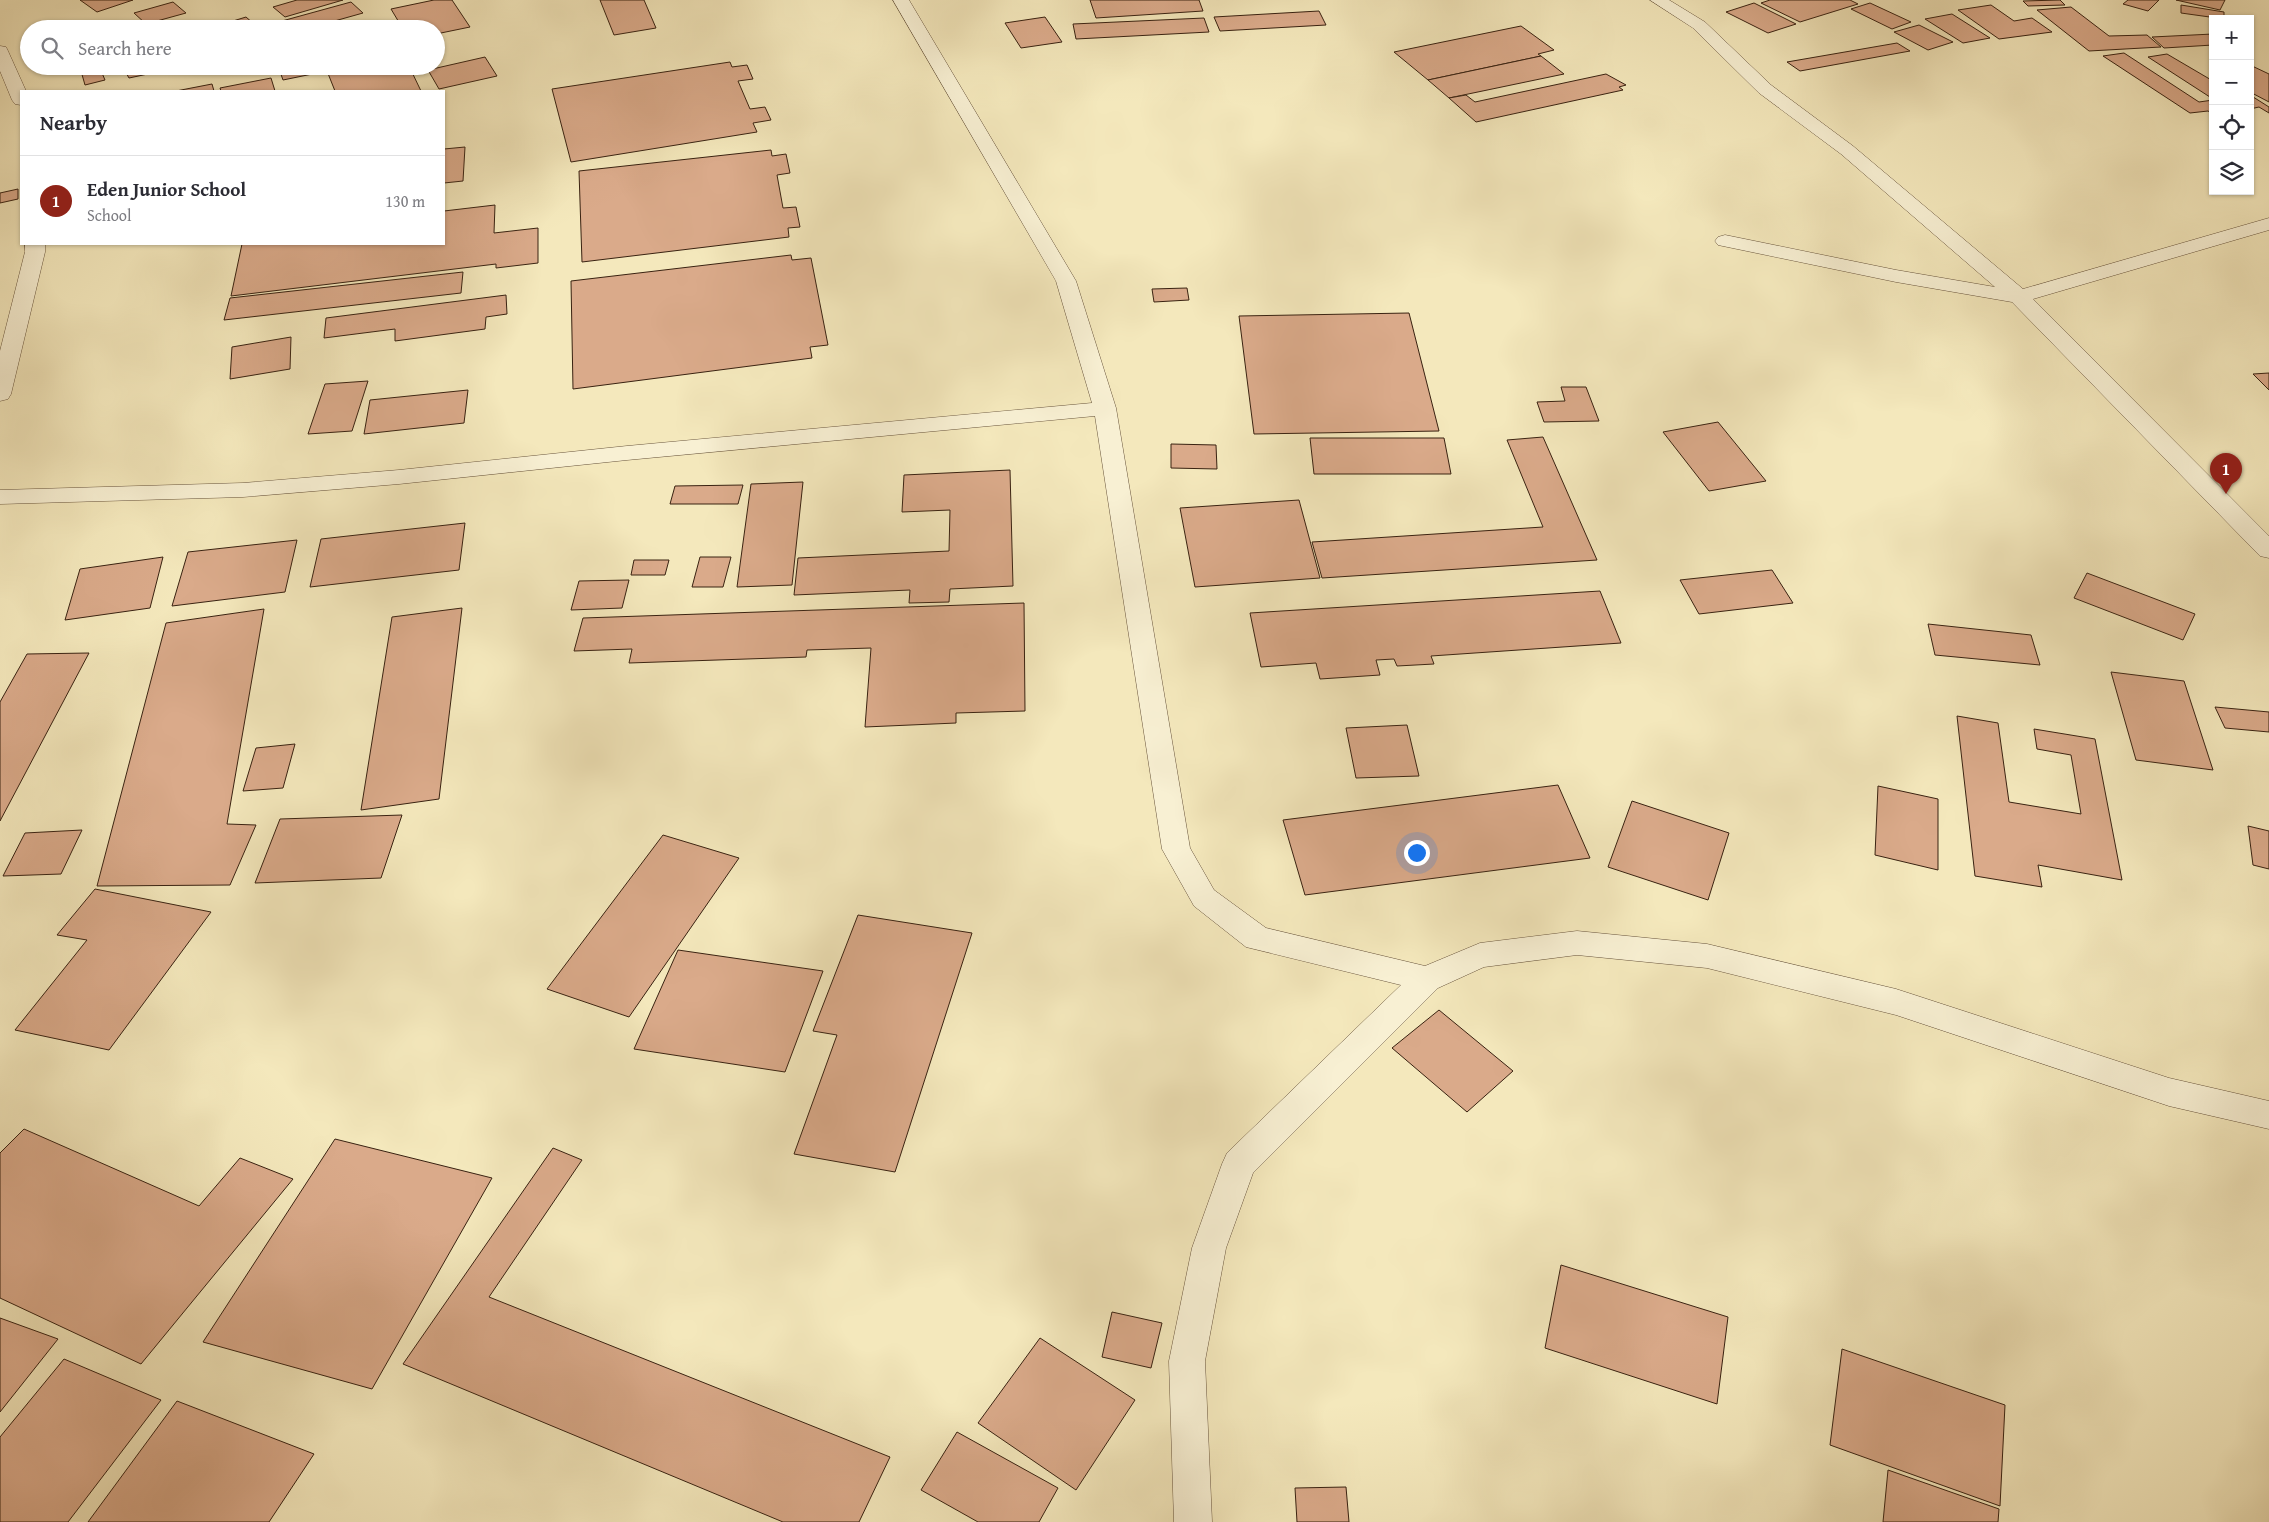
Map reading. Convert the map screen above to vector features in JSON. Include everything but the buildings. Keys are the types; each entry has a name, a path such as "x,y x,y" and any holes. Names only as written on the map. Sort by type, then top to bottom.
{"street":[{"path":"900,0 1066,281 1104,408 1176,849 1204,898 1257,938 1427,979"},
{"path":"1658,0 1699,25 1765,89 1847,150 2020,297 2269,550"},
{"path":"0,51 20,98"},
{"path":"1725,241 1896,276 2020,297 2269,224"},
{"path":"0,394 35,252 35,245"},
{"path":"0,497 243,490 389,478 637,452 1104,408"},
{"path":"1193,1522 1187,1361 1209,1248 1239,1164 1427,979 1480,955 1577,943 1707,956 1896,1002 2169,1092 2269,1115"}],"place":[{"name":"Eden Junior School","path":"2226,494"}]}
